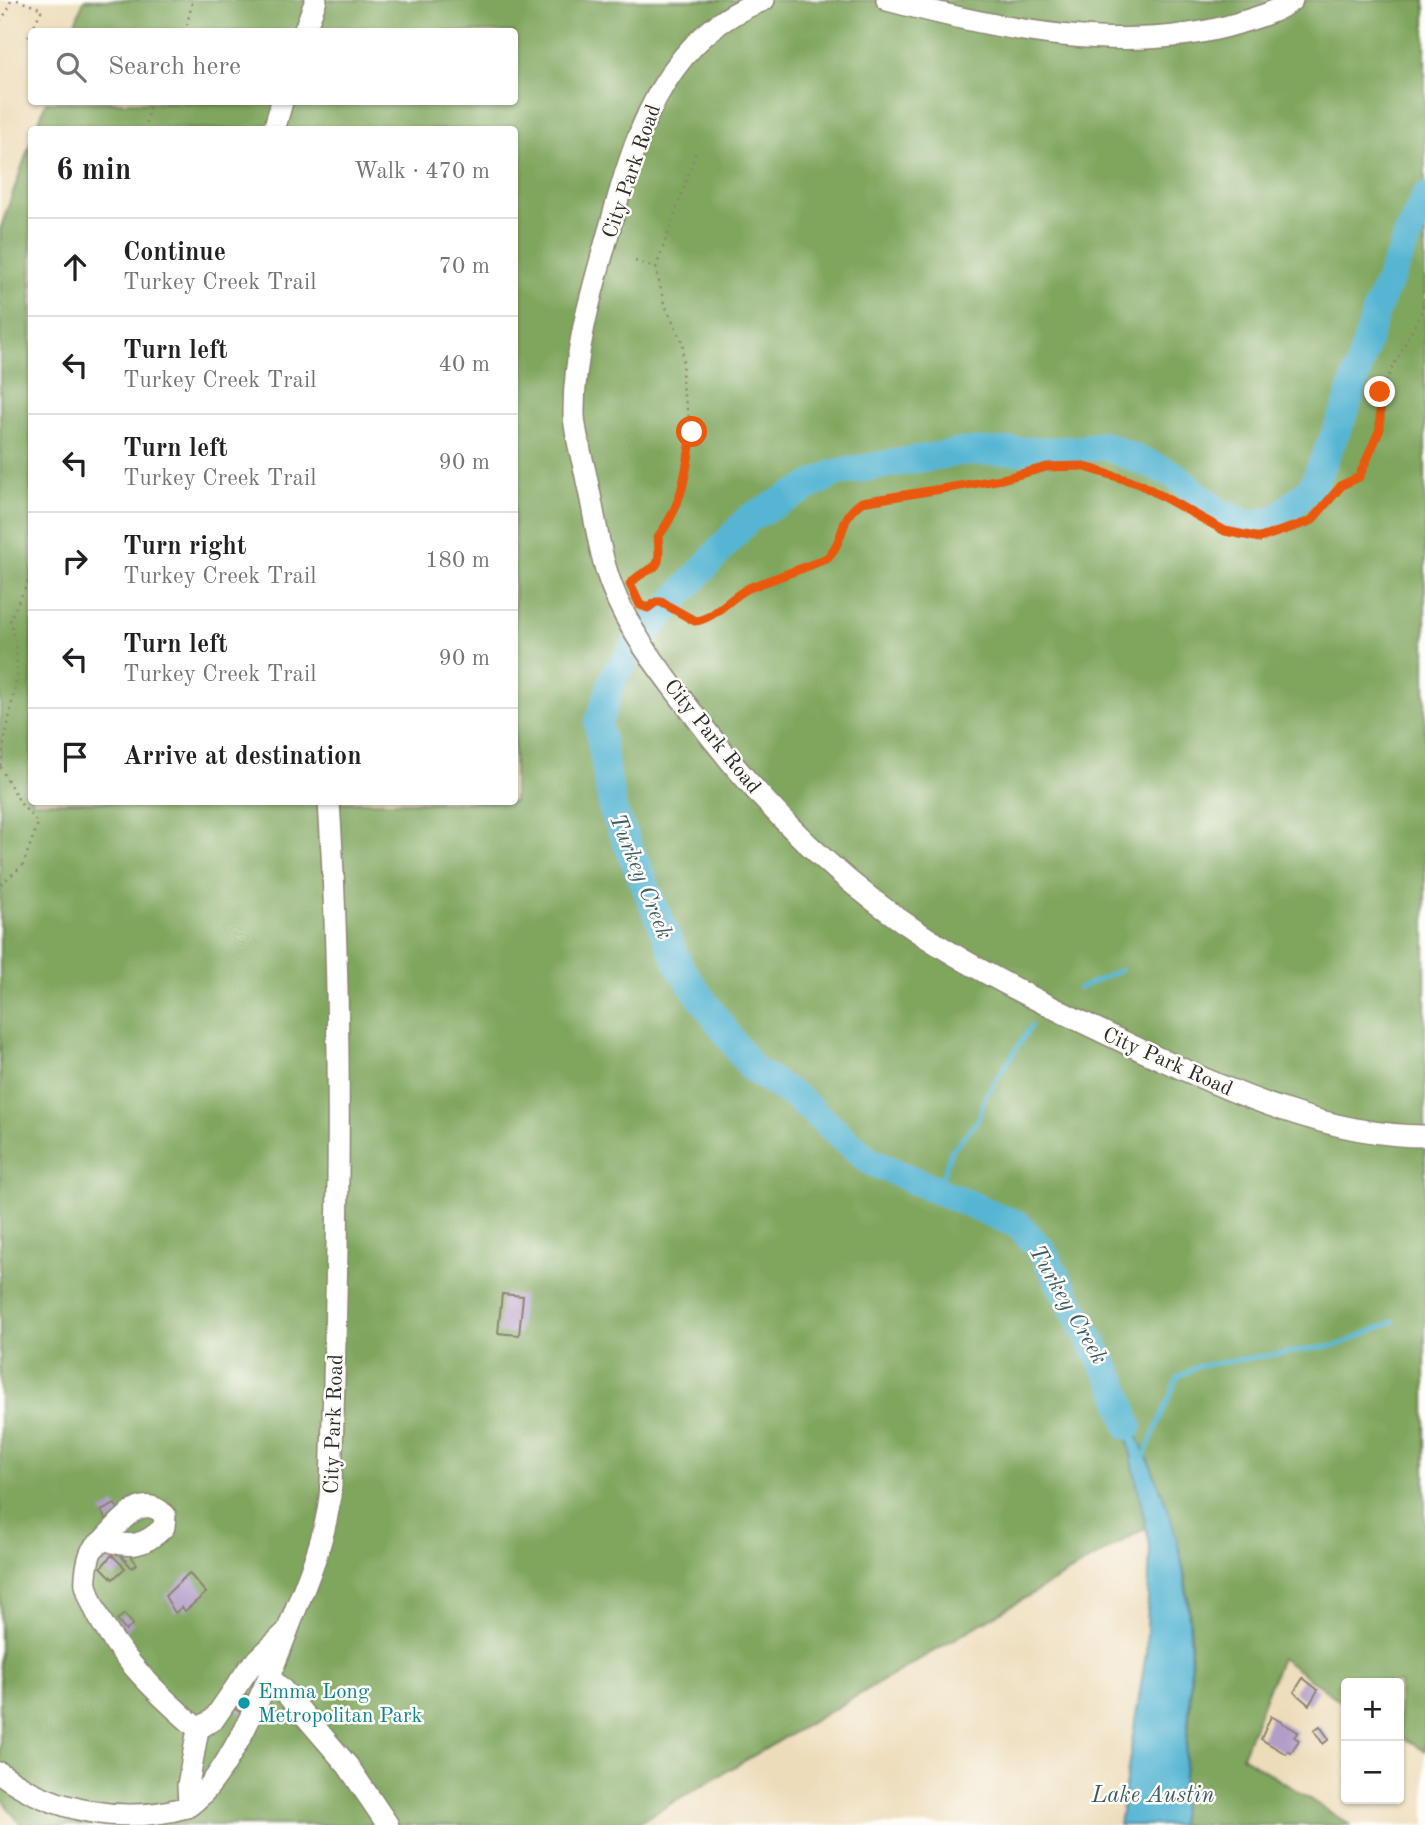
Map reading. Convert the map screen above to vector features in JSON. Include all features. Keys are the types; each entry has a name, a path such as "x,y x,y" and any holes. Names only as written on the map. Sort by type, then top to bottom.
{"street":[{"path":"306,28 316,0"},
{"name":"City Park Road","path":"764,0 735,13 702,37 670,72 656,94 617,203 586,323 574,418 603,556 612,587 632,630 709,735 793,830 881,905 943,948 1055,1009 1245,1096 1334,1122 1385,1133 1425,1136"},
{"path":"887,0 972,22 1031,32 1140,38 1192,34 1226,27 1264,15 1292,0"},
{"path":"275,126 281,105"},
{"name":"City Park Road","path":"189,1806 226,1761 270,1678 318,1555 329,1515 338,1247 338,1065 328,805"},
{"path":"105,1539 91,1550 85,1583 97,1613 123,1653 157,1693 198,1730"},
{"path":"0,1773 48,1804 80,1818 109,1824 135,1824 189,1806 188,1786 198,1730 214,1719 250,1668 287,1632"},
{"path":"270,1678 348,1766 388,1825"}],"path":[{"path":"0,21 9,10 11,0"},
{"path":"17,0 42,9 33,28"},
{"path":"186,28 193,0"},
{"path":"146,126 150,105"},
{"path":"696,152 656,268 664,303 683,343 682,386 692,432 685,481 674,516 658,537 660,558 653,570 636,576 630,584 640,605 648,608 661,602 695,621 703,620 733,596 828,559 841,538 849,511 862,502 1002,479 1047,467 1082,466 1140,484 1225,531 1260,538 1311,521 1342,485 1359,477 1380,429 1380,392 1423,309 1425,273"},
{"path":"635,261 656,268"},
{"path":"0,885 23,864 38,823 21,804 0,766 17,676 16,645 10,620 28,582"}],"green space":[{"path":"84,0 1425,0 1425,1751 1404,1739 1404,1678 1341,1678 1341,1701 1281,1658 1242,1756 1350,1825 1179,1825 1190,1708 1191,1629 1180,1552 1168,1515 634,1825 21,1825 0,1797 0,230 28,150 28,805 518,805 518,126 37,126 45,105 518,105 518,28 73,28"}],"water":[{"name":"Lake Austin","path":"1117,1389 1169,1512 1186,1588 1190,1690 1179,1825 1119,1825 1146,1653 1150,1546"}],"building":[{"path":"502,1294 523,1296 519,1335 498,1333"},
{"path":"115,1504 122,1515 108,1523 101,1511"},
{"path":"128,1552 137,1564 132,1568 122,1557"},
{"path":"112,1555 125,1568 113,1579 101,1567"},
{"path":"189,1573 206,1593 185,1611 182,1607 175,1613 165,1596"},
{"path":"124,1614 133,1624 126,1631 117,1620"},
{"path":"1303,1678 1318,1690 1309,1705 1294,1692"},
{"name":"Emma Long Metropolitan Park","path":"244,1693 253,1698 242,1713 235,1709"},
{"path":"1271,1716 1298,1732 1294,1737 1299,1740 1291,1753 1288,1751 1286,1754 1261,1739"},
{"path":"1320,1726 1329,1739 1323,1744 1314,1730"}],"waterway":[{"name":"Turkey Creek","path":"1129,1426 1117,1389 1042,1250 1018,1225 871,1162 796,1097 752,1069 680,968 613,810 598,724 615,674 647,631 749,518 835,473 961,452 1075,450 1103,445 1173,474 1219,512 1247,525 1277,520 1312,487 1346,409 1377,308 1425,197"},
{"path":"1078,989 1120,970"},
{"path":"938,1191 951,1151 978,1120 985,1097 1031,1026"},
{"path":"1143,1459 1178,1377 1199,1366 1339,1345 1394,1321"}],"place":[{"name":"Emma Long Metropolitan Park","path":"244,1703"}],"route":[{"path":"692,432 685,481 674,516 658,537 660,558 653,570 636,576 630,584 640,605 648,608 661,602 695,621 710,616 733,596 780,575 828,559 841,538 849,511 862,502 1002,479 1047,467 1082,466 1140,484 1225,531 1260,538 1311,521 1342,485 1359,477 1380,429 1380,392"}]}
